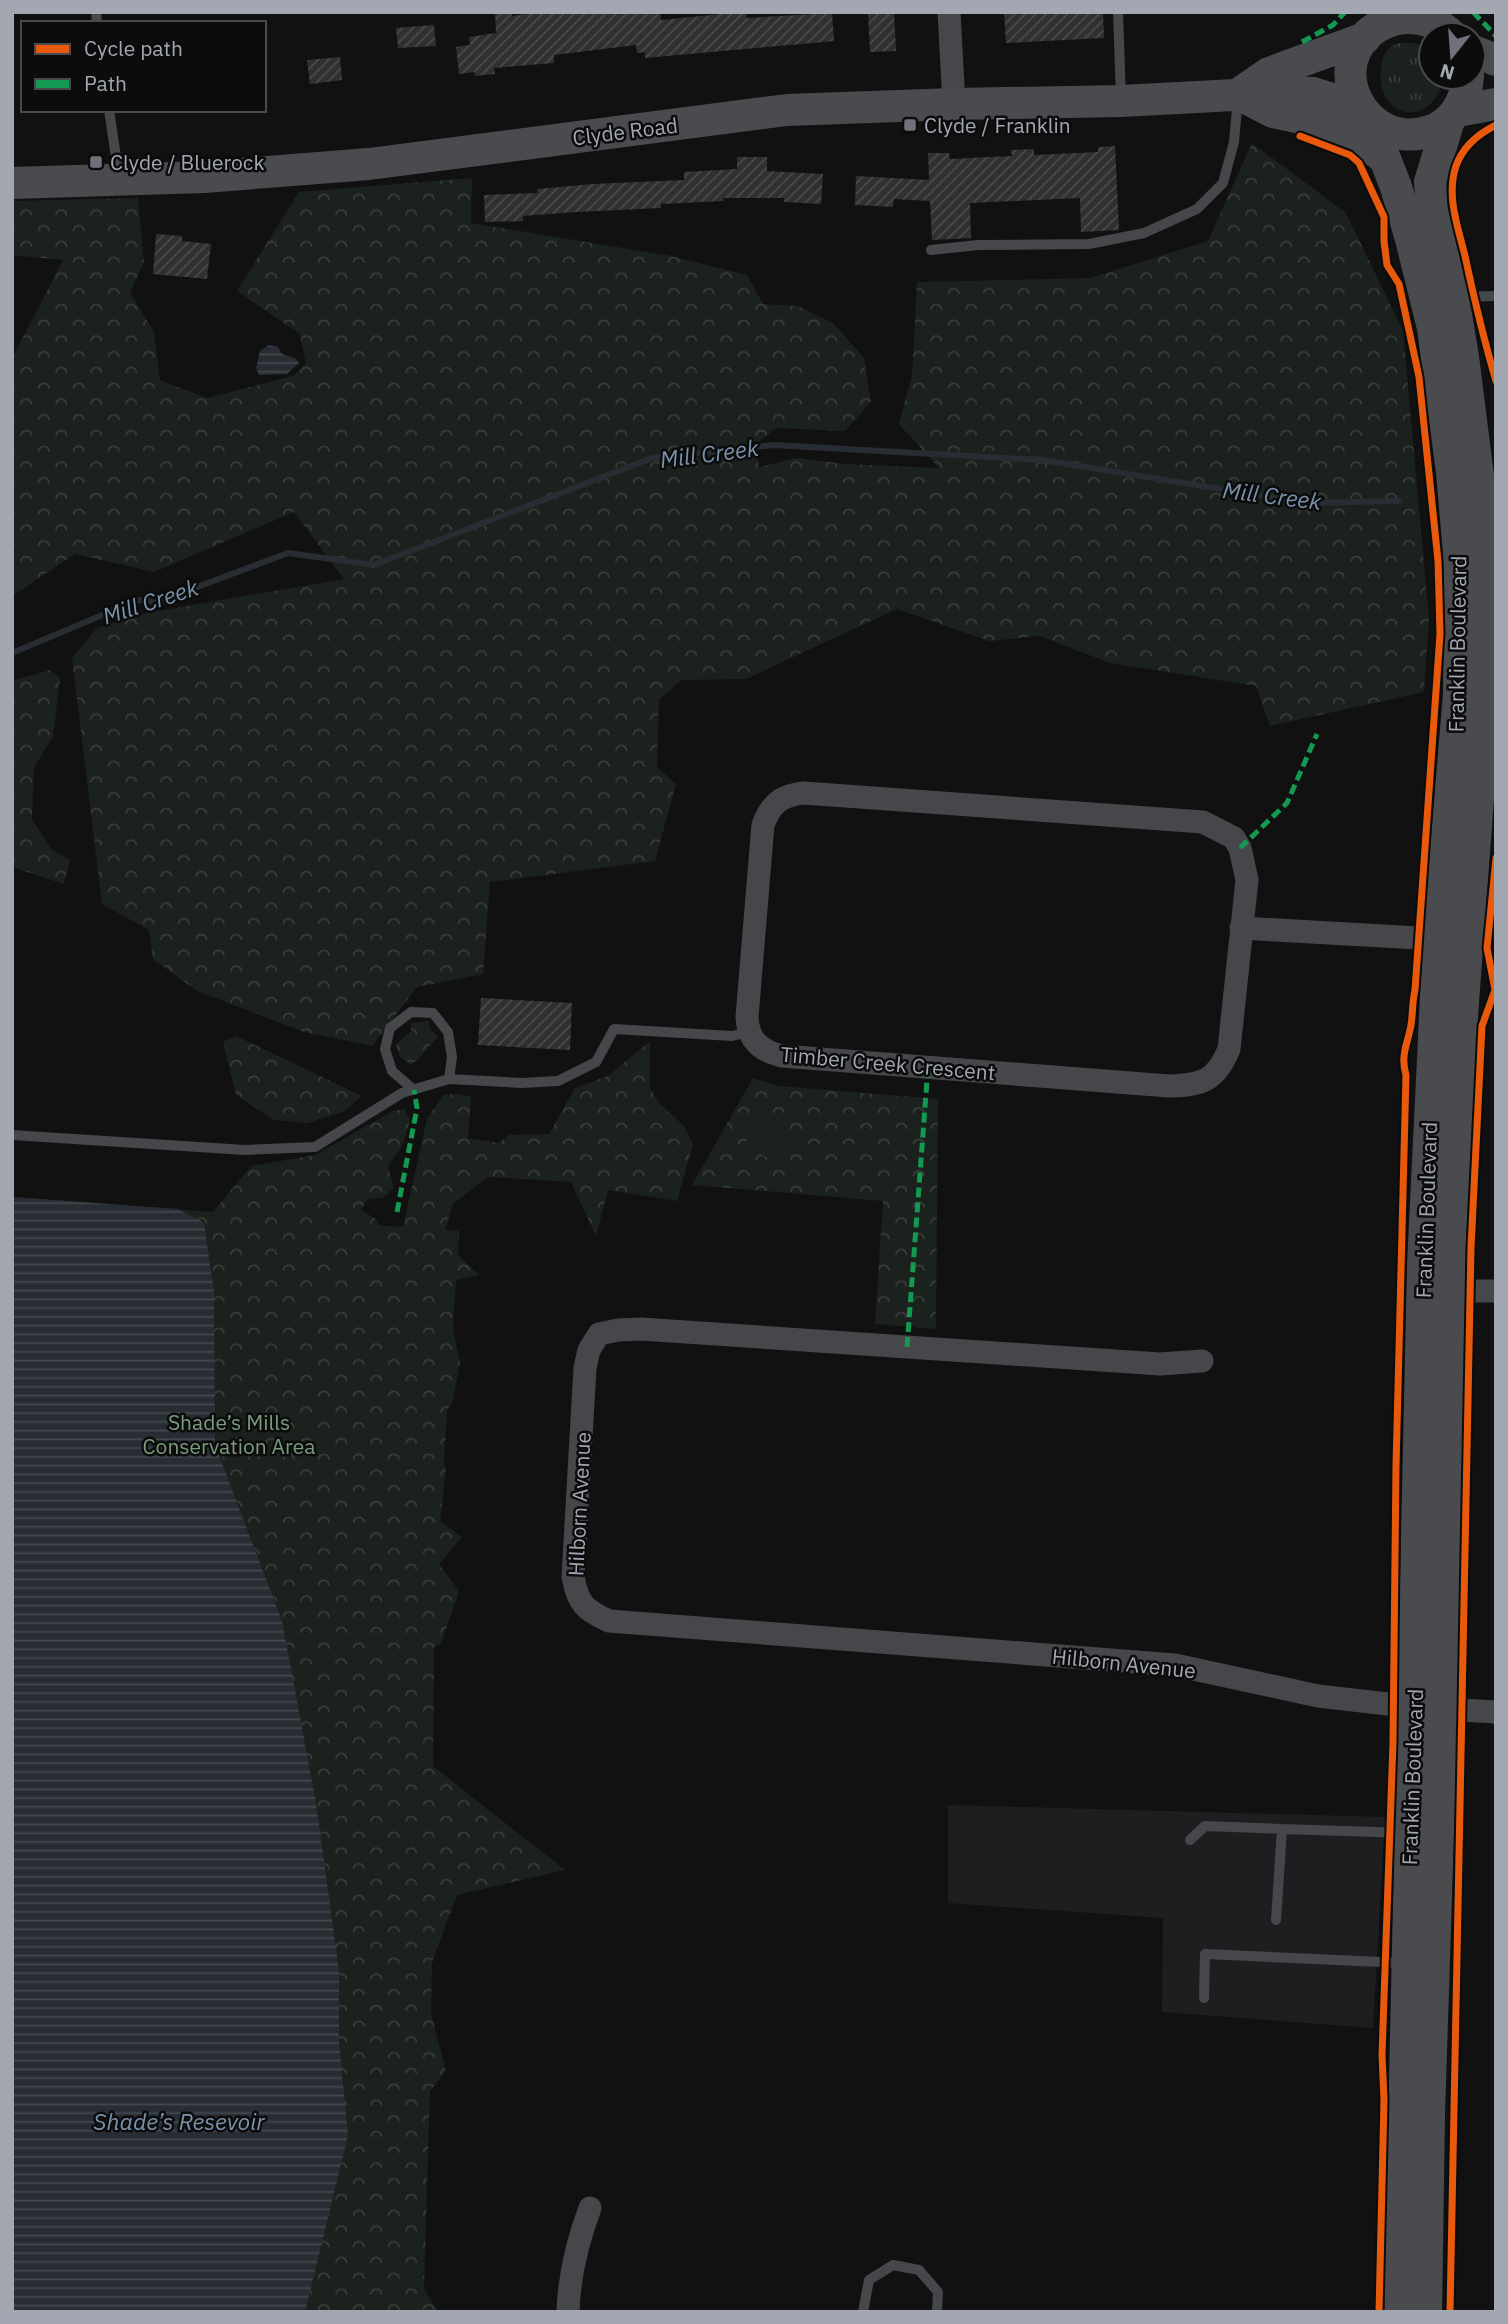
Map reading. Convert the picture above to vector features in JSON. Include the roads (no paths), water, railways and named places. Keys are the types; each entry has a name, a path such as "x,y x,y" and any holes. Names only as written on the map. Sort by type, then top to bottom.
{"main road":[{"path":"1383,157 1360,140 1306,119 1273,112 1239,94 1269,73 1371,27 1401,18 1429,21"},
{"name":"Franklin Boulevard","path":"1371,27 1354,57 1350,80 1353,95 1365,114 1396,187 1433,328 1452,472 1459,554 1459,694 1467,931 1423,1265 1428,1708 1429,2114 1426,2312"},
{"name":"Franklin Boulevard","path":"1400,2312 1411,1833 1428,1708 1467,931 1485,702 1486,587 1481,500 1463,357 1432,211 1430,182 1453,116 1466,91"},
{"name":"Clyde Road","path":"12,183 204,177 369,164 787,110 1313,93 1365,114 1392,132 1418,134 1434,129 1453,116"},
{"path":"1453,116 1496,104"}],"street":[{"path":"950,12 954,103"},
{"name":"Timber Creek Crescent","path":"788,794 1203,822 1234,838 1240,848 1247,880 1229,1049 1222,1067 1208,1080 1189,1086 1169,1086 782,1056 768,1053 757,1045 748,1032 763,825 774,803 788,794"},
{"path":"1241,928 1418,938 1467,931"},
{"path":"1449,1291 1496,1290"},
{"name":"Hilborn Avenue","path":"1202,1361 1160,1364 641,1329 618,1329 600,1334 590,1350 585,1368 573,1577 577,1597 589,1612 609,1621 1175,1665 1318,1696 1428,1708"},
{"path":"1428,1708 1496,1712"},
{"path":"568,2312 575,2248 590,2208"}],"lane":[{"path":"1118,12 1121,101"},
{"path":"932,250 978,245 1089,244 1144,233 1197,209 1223,183 1234,142 1239,94"},
{"path":"109,112 119,180"},
{"path":"1452,297 1496,296"},
{"path":"414,1090 392,1071 385,1049 390,1028 411,1012 433,1013 448,1032 452,1057 449,1079"},
{"path":"12,1135 245,1150 315,1147 402,1093 449,1079 522,1083 558,1081 596,1062 614,1029 732,1036 748,1032"},
{"path":"1191,1840 1205,1826 1411,1833"},
{"path":"1276,1920 1282,1829"},
{"path":"1204,1998 1205,1954 1407,1963"},
{"path":"863,2312 869,2280 892,2265 919,2270 938,2292 937,2312"}],"water":[{"path":"269,345 278,347 282,354 295,358 299,363 287,374 259,375 256,368 260,351"},
{"name":"Shade’s Resevoir","path":"12,1197 178,1209 204,1223 214,1292 215,1445 282,1621 316,1803 339,1971 339,2043 348,2135 305,2312 12,2312"}],"waterway":[{"name":"Mill Creek","path":"12,653 138,600 157,602 288,553 374,565 652,458 774,445 1042,460 1307,503 1399,501"}],"place":[{"name":"Clyde / Franklin","path":"910,125"},
{"name":"Clyde / Bluerock","path":"96,162"}],"park label":[{"name":"Shade’s Mills Conservation Area","path":"229,1434"}]}
